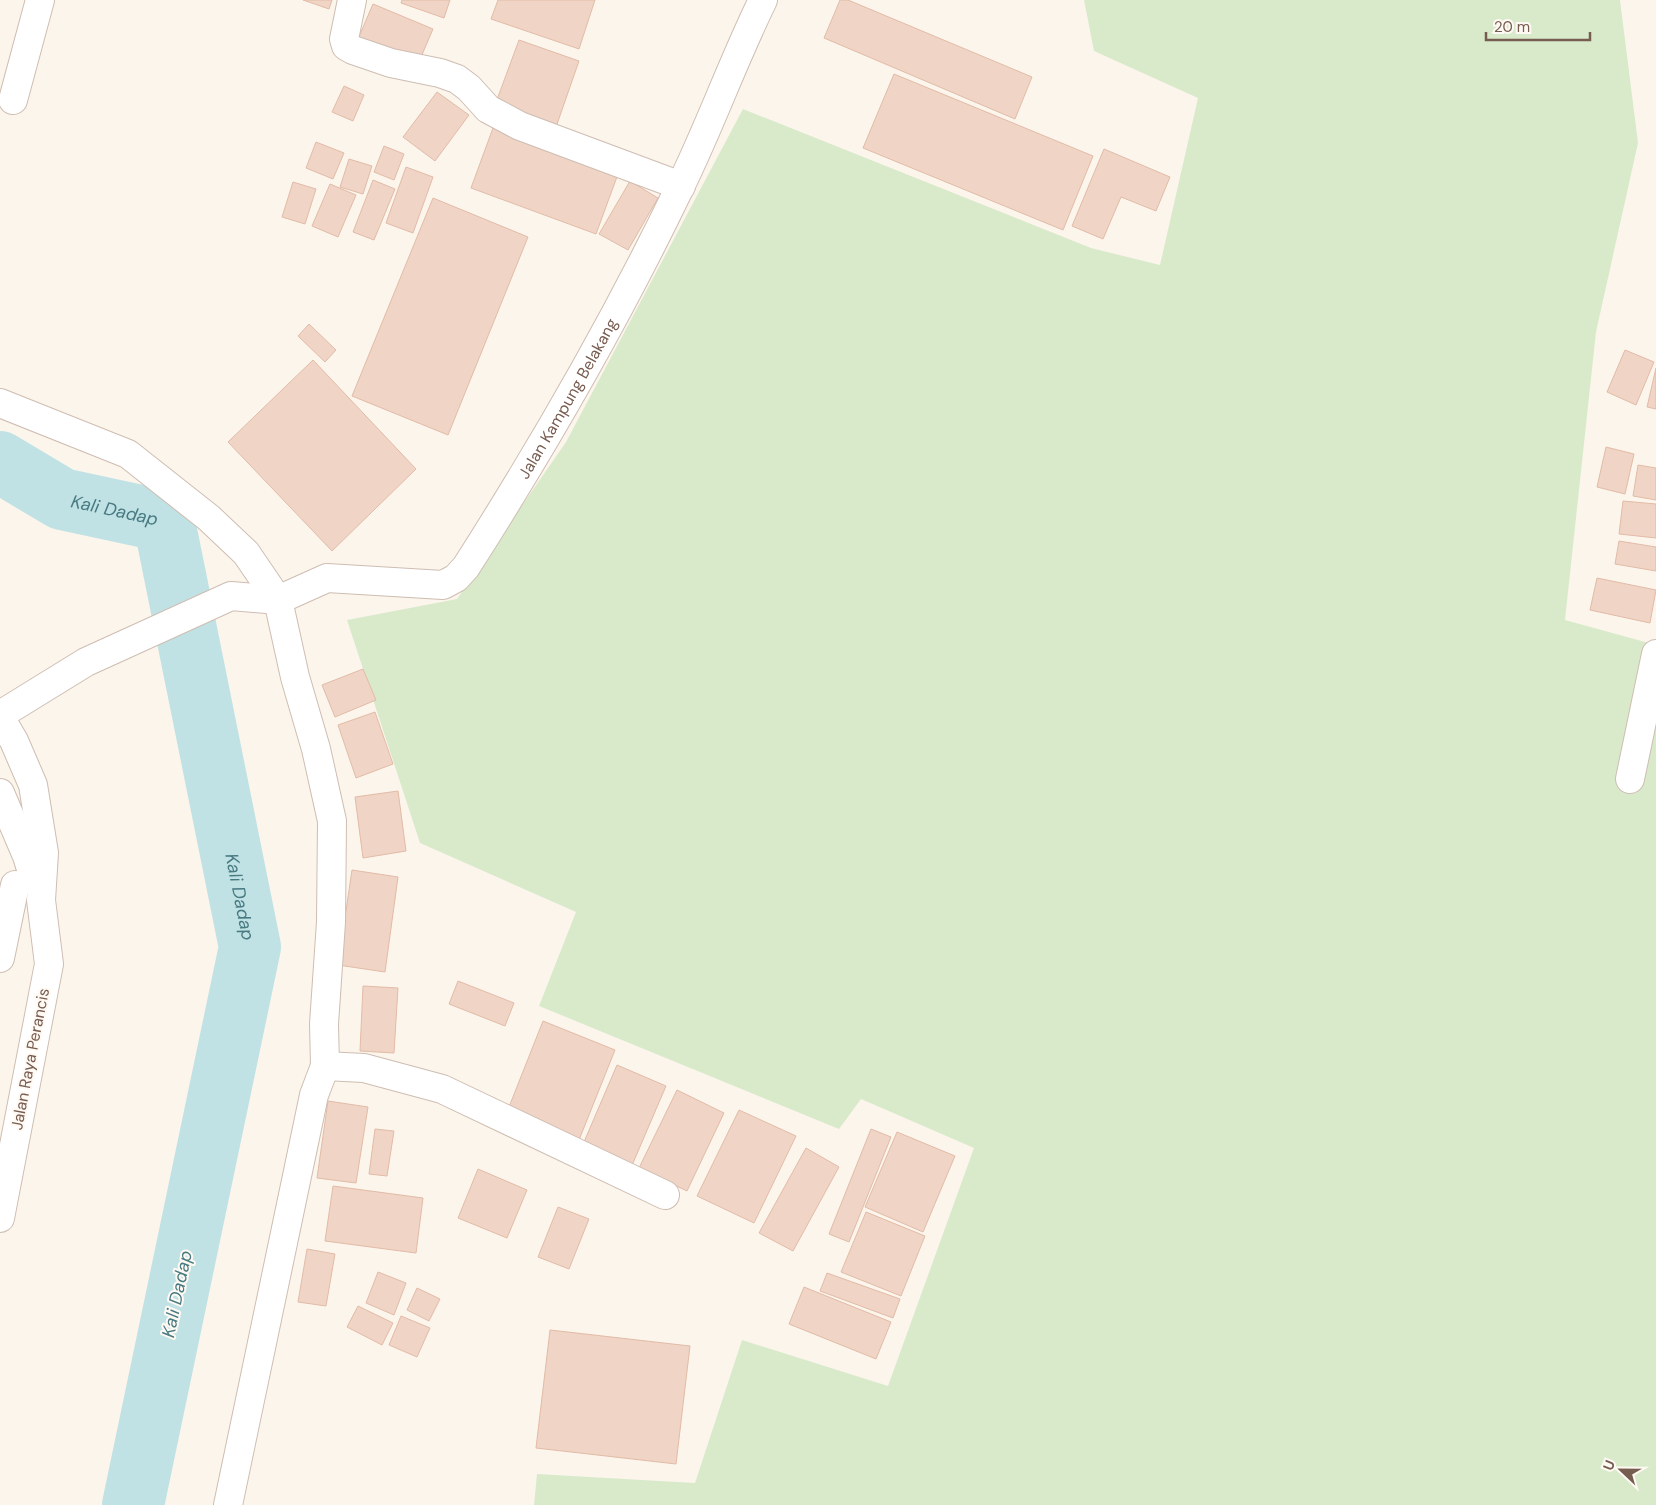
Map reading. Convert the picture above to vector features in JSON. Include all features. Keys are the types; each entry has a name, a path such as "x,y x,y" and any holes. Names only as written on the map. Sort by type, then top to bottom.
{"street":[{"path":"13,100 40,0"},
{"path":"352,0 344,39 346,46 353,50 391,63 440,73 457,79 469,88 488,108 520,126 681,186"},
{"name":"Jalan Kampung Belakang","path":"0,716 86,662 231,596 278,600 327,578 443,585 456,578 466,567 520,482 619,308 681,186 745,36 763,0"},
{"path":"0,402 128,454 209,518 246,553 278,600 295,677 316,749 332,821 331,922 324,1024 325,1066 314,1095 305,1134 228,1505"},
{"path":"1630,779 1656,654"},
{"name":"Jalan Raya Perancis","path":"0,716 14,741 33,785 44,853 41,900"},
{"name":"Jalan Raya Perancis","path":"0,793 27,856 41,900 49,964 0,1218"},
{"path":"0,958 15,884"},
{"path":"325,1066 364,1068 442,1089 665,1195"}],"green space":[{"path":"1084,0 1620,0 1638,143 1596,332 1565,620 1656,645 1656,1505 534,1505 537,1474 695,1483 742,1340 888,1386 974,1148 861,1099 839,1129 539,1006 576,912 420,843 347,620 457,599 566,442 743,109 1091,248 1160,265 1198,98 1094,51"}],"building":[{"path":"303,0 332,0 329,9"},
{"path":"402,0 450,0 444,18 401,3"},
{"path":"498,0 595,0 579,49 491,19"},
{"path":"840,0 848,0 1032,77 1015,119 824,38"},
{"path":"373,4 433,29 418,64 358,39"},
{"path":"519,40 579,61 556,127 495,105"},
{"path":"894,74 1093,156 1063,230 863,148"},
{"path":"344,86 364,95 353,121 332,112"},
{"path":"437,92 469,115 435,161 403,137"},
{"path":"493,128 618,174 596,234 471,188"},
{"path":"316,142 344,153 333,179 306,168"},
{"path":"384,146 404,154 394,180 374,172"},
{"path":"1104,149 1170,177 1156,211 1121,197 1103,239 1072,226"},
{"path":"349,159 372,166 363,194 340,187"},
{"path":"406,167 433,177 413,233 386,223"},
{"path":"373,180 395,189 374,240 353,232"},
{"path":"630,181 658,198 628,250 599,234"},
{"path":"293,182 316,189 305,224 282,217"},
{"path":"330,184 356,195 338,237 312,226"},
{"path":"433,198 528,237 448,435 352,396"},
{"path":"309,324 336,350 325,362 298,336"},
{"path":"1625,350 1654,362 1636,405 1607,392"},
{"path":"313,360 416,469 332,551 228,442"},
{"path":"1656,368 1656,409 1647,407"},
{"path":"1606,447 1634,454 1625,494 1597,487"},
{"path":"1638,465 1656,468 1656,500 1633,496"},
{"path":"1623,501 1656,504 1656,538 1619,534"},
{"path":"1619,541 1656,547 1656,571 1615,564"},
{"path":"1597,578 1656,590 1650,623 1590,610"},
{"path":"363,669 376,700 335,717 322,685"},
{"path":"375,712 393,764 356,778 338,725"},
{"path":"398,791 406,851 363,858 355,797"},
{"path":"352,870 398,877 385,972 338,965"},
{"path":"458,981 514,1003 505,1026 449,1004"},
{"path":"363,986 398,988 394,1053 360,1051"},
{"path":"543,1021 615,1050 579,1140 507,1112"},
{"path":"617,1065 666,1086 630,1170 581,1149"},
{"path":"677,1090 724,1113 687,1191 639,1168"},
{"path":"328,1101 368,1107 356,1183 317,1178"},
{"path":"739,1110 796,1136 754,1223 697,1196"},
{"path":"375,1129 394,1131 387,1176 369,1174"},
{"path":"871,1129 891,1137 849,1242 829,1234"},
{"path":"897,1132 955,1156 923,1232 865,1207"},
{"path":"806,1148 839,1167 793,1251 759,1233"},
{"path":"478,1169 527,1190 507,1238 458,1218"},
{"path":"333,1186 423,1198 416,1253 325,1241"},
{"path":"558,1207 589,1219 569,1269 538,1257"},
{"path":"866,1212 925,1236 901,1296 841,1272"},
{"path":"307,1249 335,1254 326,1306 298,1302"},
{"path":"378,1272 406,1283 394,1315 366,1303"},
{"path":"827,1273 900,1299 893,1318 820,1291"},
{"path":"804,1287 891,1322 876,1359 789,1324"},
{"path":"417,1288 440,1299 429,1321 407,1310"},
{"path":"358,1306 393,1323 382,1345 347,1327"},
{"path":"401,1316 430,1328 417,1357 389,1345"},
{"path":"550,1330 690,1346 676,1464 536,1448"}],"waterway":[{"name":"Kali Dadap","path":"0,462 62,499 164,521 250,947 133,1505"}]}
